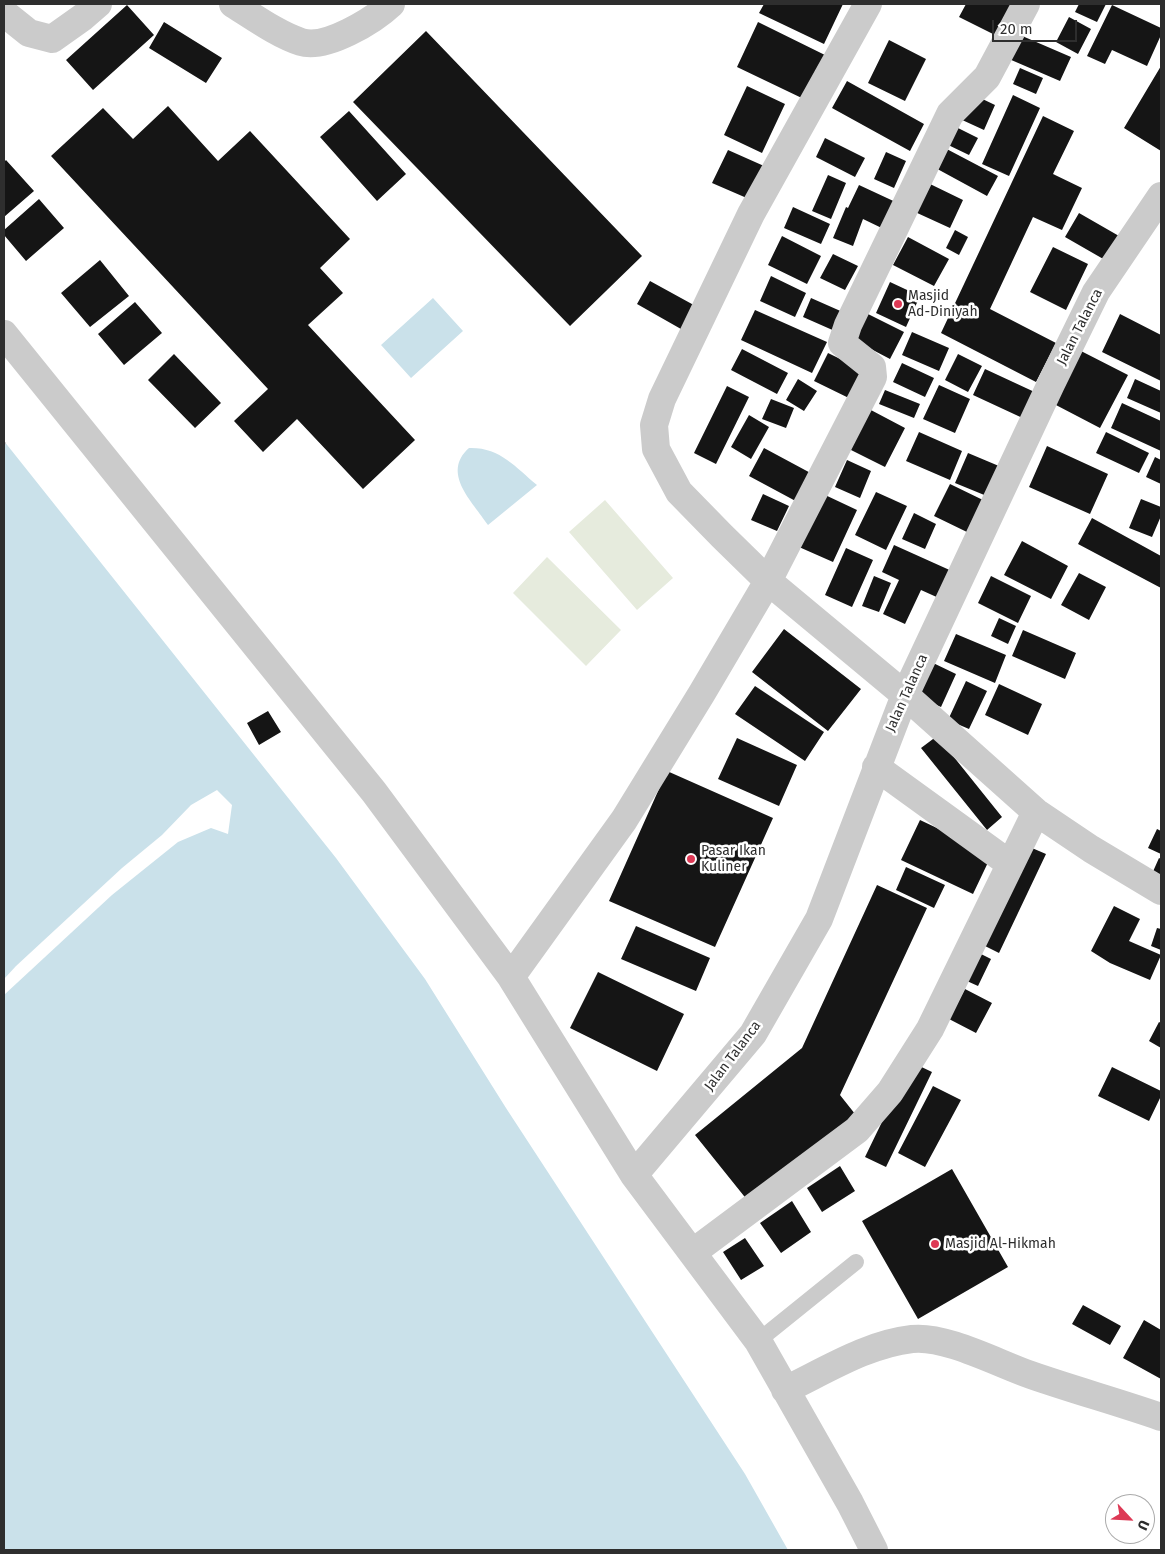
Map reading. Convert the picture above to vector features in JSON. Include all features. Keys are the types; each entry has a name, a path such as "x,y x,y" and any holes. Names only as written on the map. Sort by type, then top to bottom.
{"street":[{"path":"4,13 29,33 52,39 98,4"},
{"path":"233,4 302,43 328,41 351,32 391,4"},
{"path":"868,4 751,214 662,398 654,425 656,449 679,492 768,581 905,695 1036,812 1091,850 1161,891"},
{"path":"511,976 624,820 768,581 873,378 872,367 857,357 842,343 848,325 950,114 987,77 1026,4"},
{"name":"Jalan Talanca","path":"634,1175 753,1034 819,919 905,695 1096,292 1161,196"},
{"path":"4,334 374,792 511,976 634,1175 758,1341 850,1503 874,1550"},
{"path":"876,767 1010,864"},
{"path":"692,1254 857,1130 890,1092 930,1029 1036,812"},
{"path":"785,1390 876,1348 912,1339 928,1340 959,1347 1034,1376 1161,1417"}],"lane":[{"path":"758,1341 856,1262"}],"shaded area":[{"path":"605,500 673,578 637,610 569,532"},
{"path":"547,557 621,630 586,666 513,593"}],"water":[{"path":"433,298 463,331 411,378 381,345"},
{"path":"4,441 336,858 425,979 506,1108 745,1474 788,1550 4,1550"},
{"path":"469,448 490,451 506,459 537,485 488,525 468,497 458,477 458,467 461,458"}],"pier":[{"path":"217,790 232,805 228,834 211,828 178,842 112,895 4,995 4,979 16,966 122,868 162,835 191,805"}],"building":[{"path":"764,4 843,4 824,44 759,13"},
{"path":"966,4 1018,4 1003,39 959,17"},
{"path":"1079,4 1106,4 1097,22 1075,12"},
{"path":"127,5 154,35 93,90 66,60"},
{"path":"1112,5 1161,28 1161,35 1147,66 1112,50 1105,64 1087,56"},
{"path":"1069,17 1091,29 1078,54 1056,42"},
{"path":"164,22 222,58 206,83 149,48"},
{"path":"758,22 829,57 808,101 737,67"},
{"path":"426,31 642,256 570,326 353,102"},
{"path":"1013,32 1071,57 1060,81 1002,56"},
{"path":"889,40 926,59 905,101 868,83"},
{"path":"1161,66 1161,151 1124,128"},
{"path":"1020,68 1043,78 1036,94 1013,84"},
{"path":"847,81 924,124 910,151 832,108"},
{"path":"747,86 785,104 762,153 724,135"},
{"path":"972,94 995,105 984,130 960,119"},
{"path":"1013,95 1040,108 1009,176 982,164"},
{"path":"168,106 218,161 250,131 350,239 320,268 343,293 308,325 415,440 363,489 297,419 263,452 234,421 268,389 51,156 103,108 133,139"},
{"path":"349,111 406,174 377,201 320,137"},
{"path":"1043,116 1074,131 1053,174 1082,188 1062,230 1033,217 990,309 1056,343 1036,382 941,333"},
{"path":"950,124 978,138 969,155 942,142"},
{"path":"825,138 865,158 855,177 816,157"},
{"path":"941,146 998,176 987,196 930,165"},
{"path":"728,150 764,166 749,199 712,183"},
{"path":"886,152 906,161 894,188 874,179"},
{"path":"6,160 34,191 4,217 4,162"},
{"path":"828,175 846,183 831,219 812,211"},
{"path":"928,183 963,200 950,228 915,212"},
{"path":"859,185 902,205 890,232 863,219 853,246 833,238 846,207 848,208"},
{"path":"39,199 64,228 26,261 4,235 4,230"},
{"path":"793,207 830,224 821,244 784,228"},
{"path":"1079,213 1119,236 1105,260 1065,237"},
{"path":"955,230 968,237 959,255 946,248"},
{"path":"782,236 821,256 807,284 768,265"},
{"path":"908,237 949,259 934,286 893,265"},
{"path":"1053,247 1088,264 1066,310 1030,292"},
{"path":"833,254 858,266 845,290 820,278"},
{"path":"100,260 129,296 90,327 61,293"},
{"path":"771,276 806,293 795,317 760,301"},
{"path":"650,281 701,309 688,333 637,304"},
{"name":"Masjid Ad-Diniyah","path":"890,282 920,296 906,327 876,313"},
{"path":"811,298 845,313 837,332 803,317"},
{"path":"135,302 162,333 124,365 98,334"},
{"path":"755,310 827,342 812,373 741,340"},
{"path":"864,312 904,332 890,359 850,338"},
{"path":"1120,314 1161,335 1161,381 1102,352"},
{"path":"912,332 949,348 939,371 902,355"},
{"path":"742,349 788,373 777,394 731,370"},
{"path":"1081,351 1128,375 1100,428 1054,404"},
{"path":"828,353 871,374 857,402 814,381"},
{"path":"174,354 221,403 195,428 148,380"},
{"path":"958,354 982,366 968,392 945,380"},
{"path":"902,363 934,378 925,397 893,382"},
{"path":"985,369 1041,395 1029,421 973,395"},
{"path":"798,379 817,391 804,411 786,400"},
{"path":"1135,379 1161,391 1161,413 1127,398"},
{"path":"939,385 970,399 955,433 923,419"},
{"path":"727,386 749,397 716,464 694,453"},
{"path":"885,390 920,404 914,418 879,404"},
{"path":"771,399 794,408 786,428 762,419"},
{"path":"1122,403 1161,421 1161,451 1111,428"},
{"path":"869,409 905,428 885,467 849,449"},
{"path":"749,415 769,427 751,459 731,447"},
{"path":"919,432 962,451 950,480 906,461"},
{"path":"1106,432 1149,453 1139,473 1096,453"},
{"path":"1047,446 1108,474 1090,514 1029,487"},
{"path":"764,448 818,477 803,505 749,476"},
{"path":"968,453 1006,469 994,499 955,483"},
{"path":"1155,457 1161,460 1161,484 1146,477"},
{"path":"847,460 871,471 860,498 835,487"},
{"path":"950,484 985,501 969,533 934,516"},
{"path":"876,492 907,506 886,550 855,535"},
{"path":"763,494 789,506 777,531 751,520"},
{"path":"823,494 857,510 833,562 799,547"},
{"path":"1141,499 1161,507 1161,516 1152,537 1129,528"},
{"path":"914,513 936,524 925,549 902,539"},
{"path":"1092,518 1161,556 1161,588 1078,544"},
{"path":"1022,541 1068,566 1051,599 1004,575"},
{"path":"894,545 954,572 941,599 921,590 905,624 883,614 899,580 882,572"},
{"path":"846,548 873,560 852,607 825,595"},
{"path":"1079,573 1106,587 1089,620 1061,605"},
{"path":"874,576 891,583 879,612 862,606"},
{"path":"991,576 1031,596 1018,623 978,603"},
{"path":"999,618 1016,626 1008,644 991,636"},
{"path":"784,629 861,689 828,731 752,672"},
{"path":"1023,630 1076,653 1065,679 1012,656"},
{"path":"956,634 1006,655 995,683 944,661"},
{"path":"929,661 956,674 941,707 914,695"},
{"path":"966,681 987,691 969,729 948,720"},
{"path":"999,684 1042,704 1028,735 985,715"},
{"path":"755,686 824,732 805,761 735,714"},
{"path":"268,711 281,732 259,745 247,723"},
{"path":"937,736 1002,817 987,830 921,748"},
{"path":"737,738 797,765 779,806 718,779"},
{"name":"Pasar Ikan Kuliner","path":"667,771 773,818 715,947 609,901"},
{"path":"920,820 992,854 973,894 901,860"},
{"path":"1157,829 1161,831 1161,854 1148,848"},
{"path":"1025,845 1046,854 999,953 979,943"},
{"path":"1159,858 1161,859 1161,881 1151,876"},
{"path":"906,867 945,885 934,908 896,890"},
{"path":"877,885 927,908 840,1095 859,1119 752,1206 695,1135 802,1048"},
{"path":"1114,906 1140,919 1129,941 1161,955 1150,980 1110,963 1091,951"},
{"path":"636,926 710,958 696,991 621,959"},
{"path":"1157,928 1161,929 1161,950 1151,946"},
{"path":"971,949 991,959 978,986 958,977"},
{"path":"598,972 684,1014 657,1071 570,1028"},
{"path":"965,989 992,1003 976,1033 949,1019"},
{"path":"1159,1022 1161,1023 1161,1048 1149,1041"},
{"path":"911,1062 932,1072 886,1167 865,1157"},
{"path":"1112,1067 1161,1091 1161,1096 1149,1121 1098,1096"},
{"path":"933,1086 961,1100 925,1167 898,1153"},
{"path":"840,1166 855,1191 822,1212 807,1188"},
{"name":"Masjid Al-Hikmah","path":"952,1169 1008,1267 918,1319 862,1221"},
{"path":"792,1201 811,1232 781,1253 760,1223"},
{"path":"745,1238 764,1266 741,1280 723,1252"},
{"path":"1083,1305 1121,1326 1110,1345 1072,1324"},
{"path":"1144,1320 1161,1330 1161,1379 1123,1358"}],"place":[{"name":"Masjid Ad-Diniyah","path":"898,304"},
{"name":"Pasar Ikan Kuliner","path":"691,859"},
{"name":"Masjid Al-Hikmah","path":"935,1244"}]}
